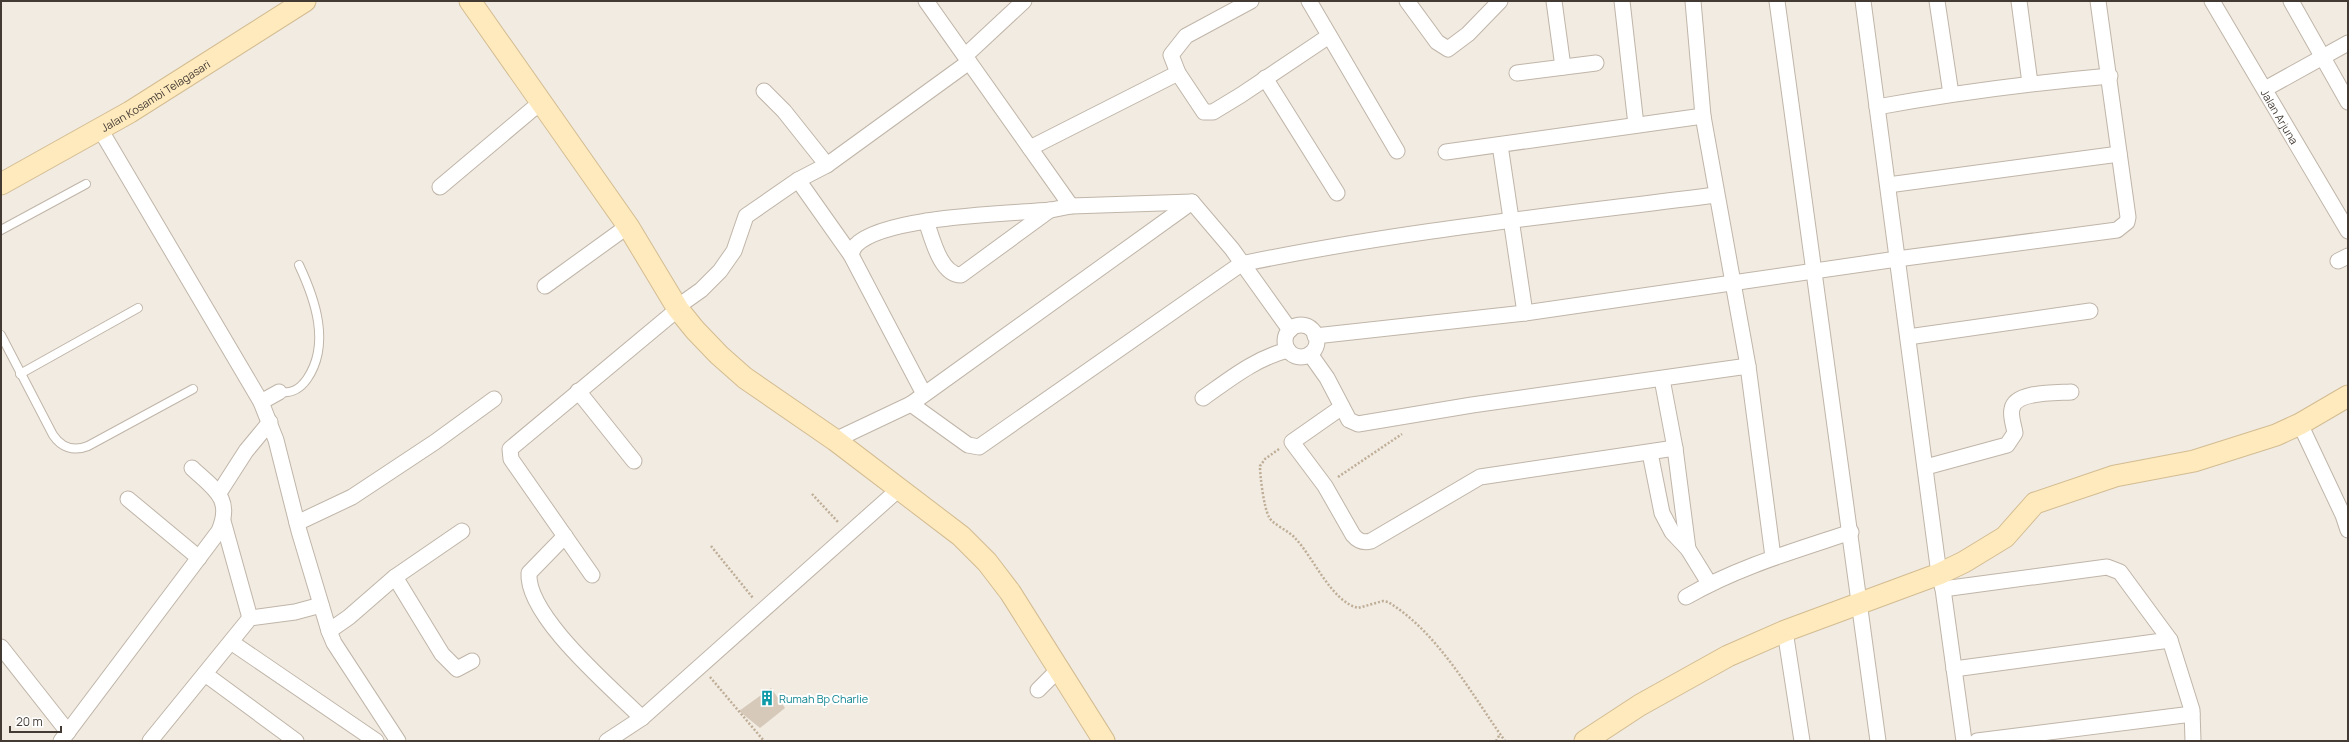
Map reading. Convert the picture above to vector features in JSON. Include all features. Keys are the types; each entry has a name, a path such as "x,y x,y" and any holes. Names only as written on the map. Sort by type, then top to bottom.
{"street":[{"name":"Jalan Kosambi Telagasari","path":"1,184 100,129 305,1"},
{"path":"470,1 628,226 677,308 712,349 734,369 835,440 961,536 987,562 1010,592 1104,741"},
{"path":"926,1 968,58 1071,206"},
{"path":"592,575 509,453 510,449 677,308 701,290 720,270 734,250 746,216 798,180 827,165 968,58 1024,1"},
{"path":"1251,1 1186,36 1171,55 1178,73 1204,112 1212,112 1329,36"},
{"path":"1309,1 1397,151"},
{"path":"1407,1 1437,42 1448,49 1468,34 1500,1"},
{"path":"1554,1 1563,67"},
{"path":"1622,1 1636,124"},
{"path":"1693,1 1703,116 1732,284 1748,366 1773,557"},
{"path":"1777,1 1878,741"},
{"path":"1863,1 1897,259 1964,741"},
{"path":"1937,1 1951,94"},
{"path":"2019,1 2030,83"},
{"path":"1316,336 1525,313 1897,259 2117,230 2127,222 2128,217 2110,76 2098,1"},
{"name":"Jalan Arjuna","path":"2212,1 2348,231"},
{"path":"2291,1 2321,58 2348,102"},
{"path":"2265,89 2348,42"},
{"path":"1517,74 1596,63"},
{"path":"1030,148 1178,73"},
{"path":"1877,107 1951,94 2030,83 2110,76"},
{"path":"1265,78 1337,193"},
{"path":"764,91 784,111 827,165"},
{"path":"440,188 541,102"},
{"path":"1446,152 1636,124 1703,116"},
{"path":"100,129 261,402 270,422 297,523 329,631 334,643 398,741"},
{"path":"1500,145 1525,313"},
{"path":"1888,185 2119,154"},
{"path":"798,180 851,256 924,394"},
{"path":"911,404 968,446 979,447 1241,264 1291,254 1511,221 1716,195"},
{"path":"851,256 855,246 871,235 926,221 1050,210 1071,206 1192,202"},
{"path":"1192,202 1232,248 1241,264 1290,330"},
{"path":"835,440 911,404 1192,202"},
{"path":"926,221 942,261 952,273 961,275 1050,210"},
{"path":"545,286 628,226"},
{"path":"1908,338 2090,311"},
{"path":"1296,326 1304,326 1311,330 1316,336 1315,348 1310,354 1296,356 1288,350 1285,340 1290,330 1296,326"},
{"path":"1203,398 1244,369 1271,354 1288,350"},
{"path":"1310,354 1327,378 1350,420 1364,423 1472,405 1748,366"},
{"path":"1662,379 1675,448 1688,549"},
{"path":"578,391 634,461"},
{"path":"261,402 279,392"},
{"path":"1926,467 2007,445 2015,433 2011,410 2019,399 2040,394 2071,392"},
{"path":"1941,581 2005,537 2035,504 2115,476 2194,461 2276,435 2300,424 2348,396"},
{"path":"297,523 352,497 434,442 494,399"},
{"path":"1342,407 1292,442 1325,486 1353,535 1359,541 1368,542 1480,477 1523,469 1650,453 1675,448"},
{"path":"219,493 246,451 270,422"},
{"path":"2300,424 2343,515 2348,530"},
{"path":"1650,453 1662,513 1672,532 1688,549 1709,583"},
{"path":"192,468 219,493 224,510 223,521 250,618"},
{"path":"607,741 642,718 899,489"},
{"path":"128,499 199,558"},
{"path":"1,647 64,736 215,537 223,521"},
{"path":"329,631 349,617 395,576 462,531"},
{"path":"1686,597 1709,583 1773,557 1850,532"},
{"path":"566,536 529,574 528,582 533,596 557,633 642,718"},
{"path":"1585,741 1640,705 1728,656 1785,631 1859,604 1941,581 2108,568 2123,575 2170,640 2192,714 2192,741"},
{"path":"395,576 442,654 457,669 472,661"},
{"path":"158,739 205,674 250,618 306,610 321,605"},
{"path":"1785,631 1802,741"},
{"path":"1954,669 2170,640"},
{"path":"231,642 376,741"},
{"path":"1038,690 1058,670"},
{"path":"205,674 296,741"},
{"path":"1976,741 2192,714"}],"lane":[{"path":"1,230 86,184"},
{"path":"279,392 292,392 303,385 312,372 319,345 316,312 311,292 299,265"},
{"path":"20,374 138,308"},
{"path":"1,335 20,374 57,441 62,446 74,449 88,446 193,389"}],"path":[{"path":"1325,486 1408,430"},
{"path":"1292,442 1270,455 1260,466 1269,518 1294,537 1342,599 1358,608 1379,601 1388,602 1426,634 1452,666 1505,741"},
{"path":"812,494 850,534"},
{"path":"711,546 763,611"},
{"path":"700,666 764,741"},
{"path":"1496,741 1500,734"}],"building":[{"name":"Rumah Bp Charlie","path":"771,688 785,708 760,728 739,711"}],"place":[{"name":"Rumah Bp Charlie","path":"767,698"}]}
